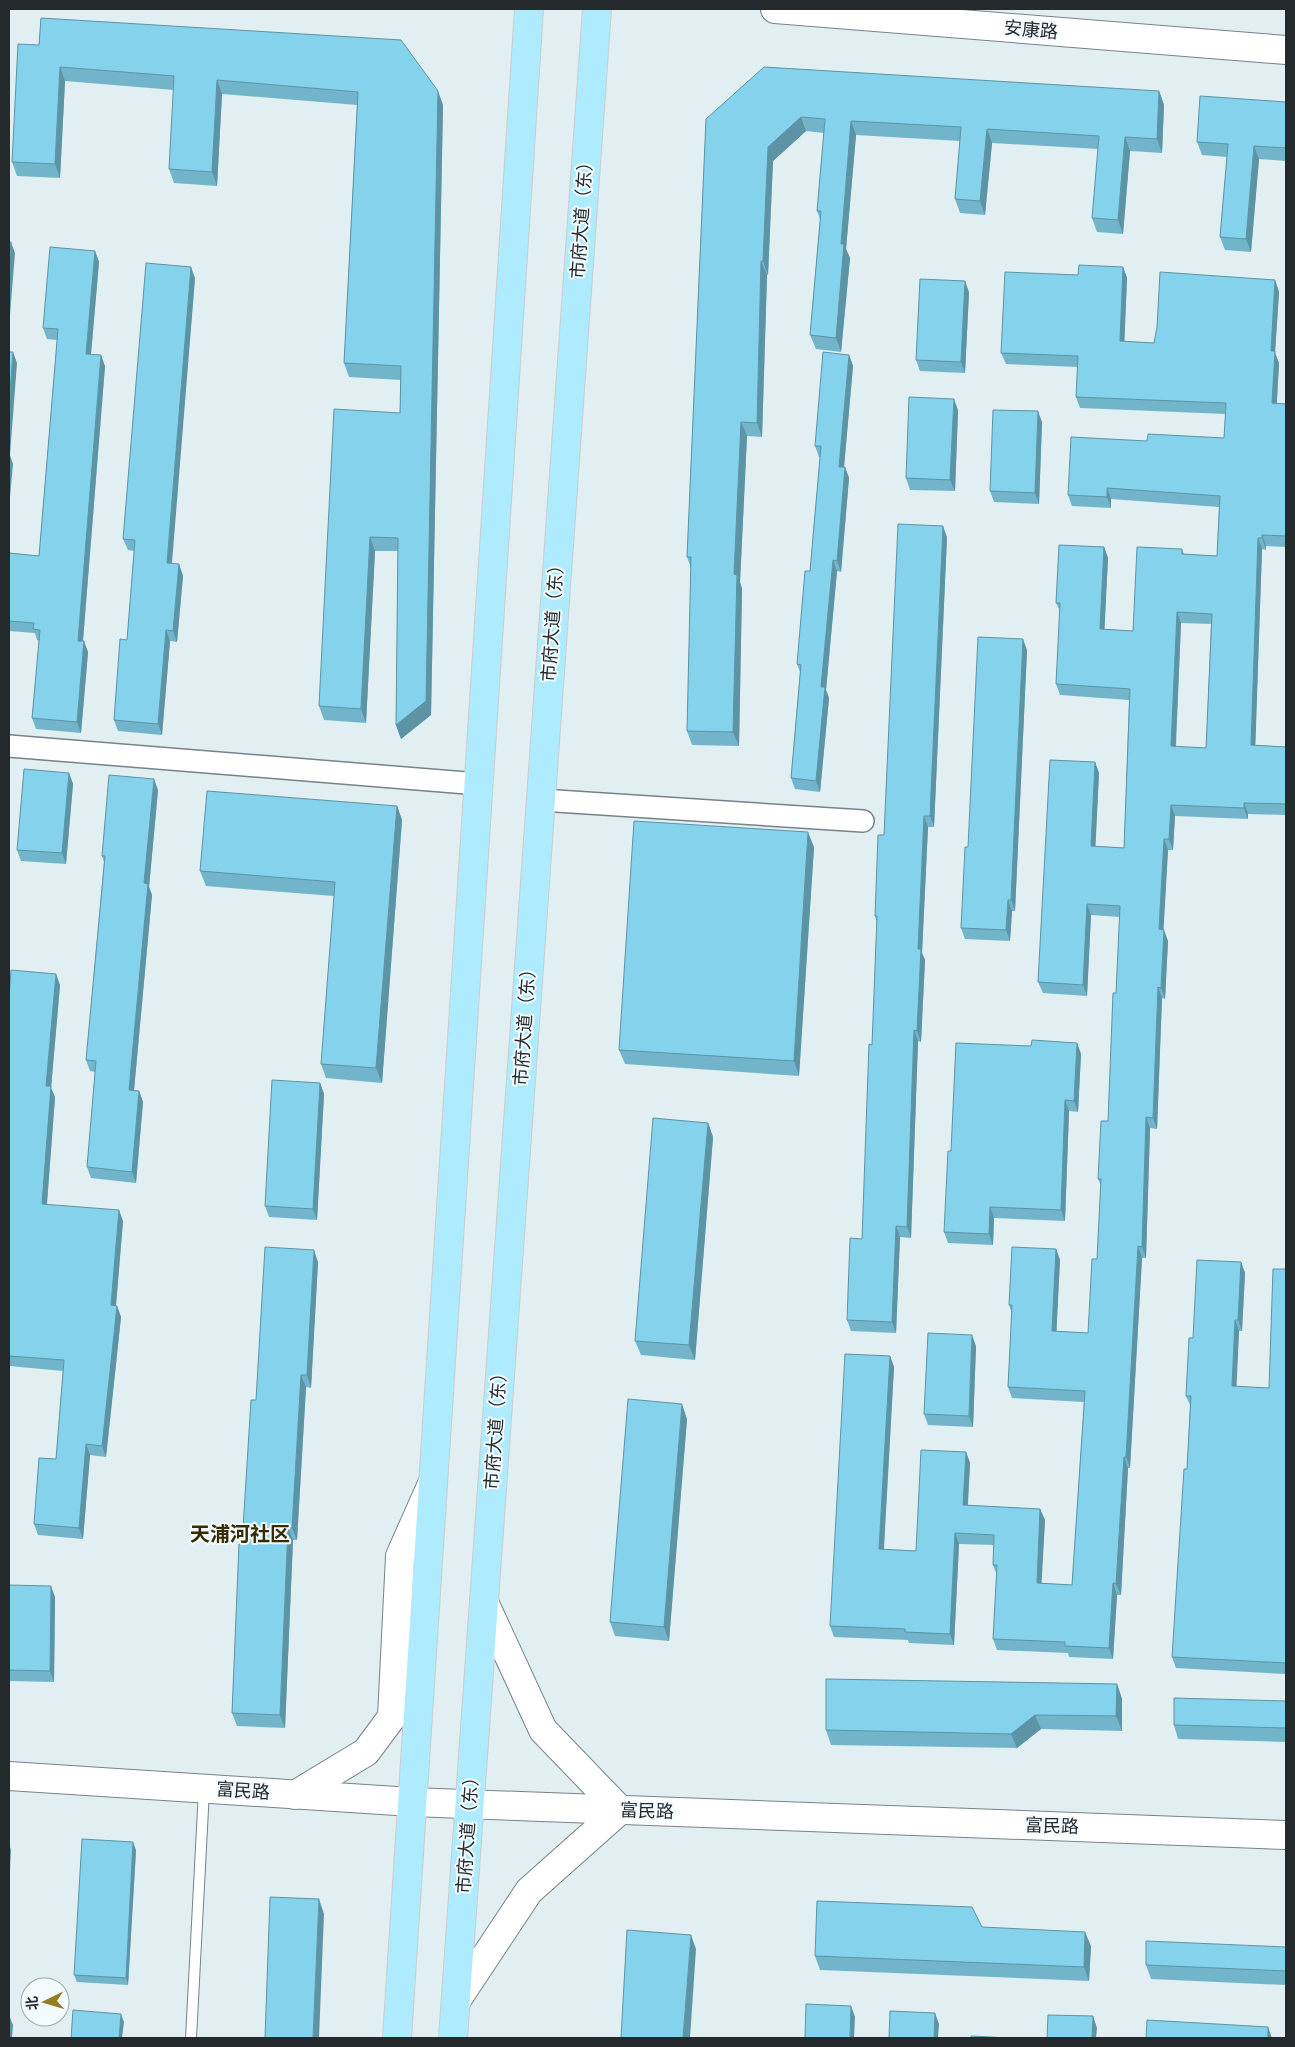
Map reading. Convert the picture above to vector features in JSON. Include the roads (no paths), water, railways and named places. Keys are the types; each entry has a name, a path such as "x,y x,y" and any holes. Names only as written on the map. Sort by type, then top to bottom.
{"main road":[{"path":"397,2038 529,9"},
{"name":"市府大道（东）","path":"453,2038 597,9"}],"street":[{"name":"安康路","path":"775,9 1286,50"},
{"path":"9,746 479,784"},
{"path":"541,800 863,821"},
{"path":"295,1795 366,1752 392,1716 400,1556 434,1480"},
{"path":"456,2001 530,1891 620,1810 543,1730 484,1602"},
{"name":"富民路","path":"9,1776 412,1802 1286,1835"}],"lane":[{"path":"191,2038 204,1789"}],"district":[{"name":"天浦河社区","path":"240,1534"}]}
